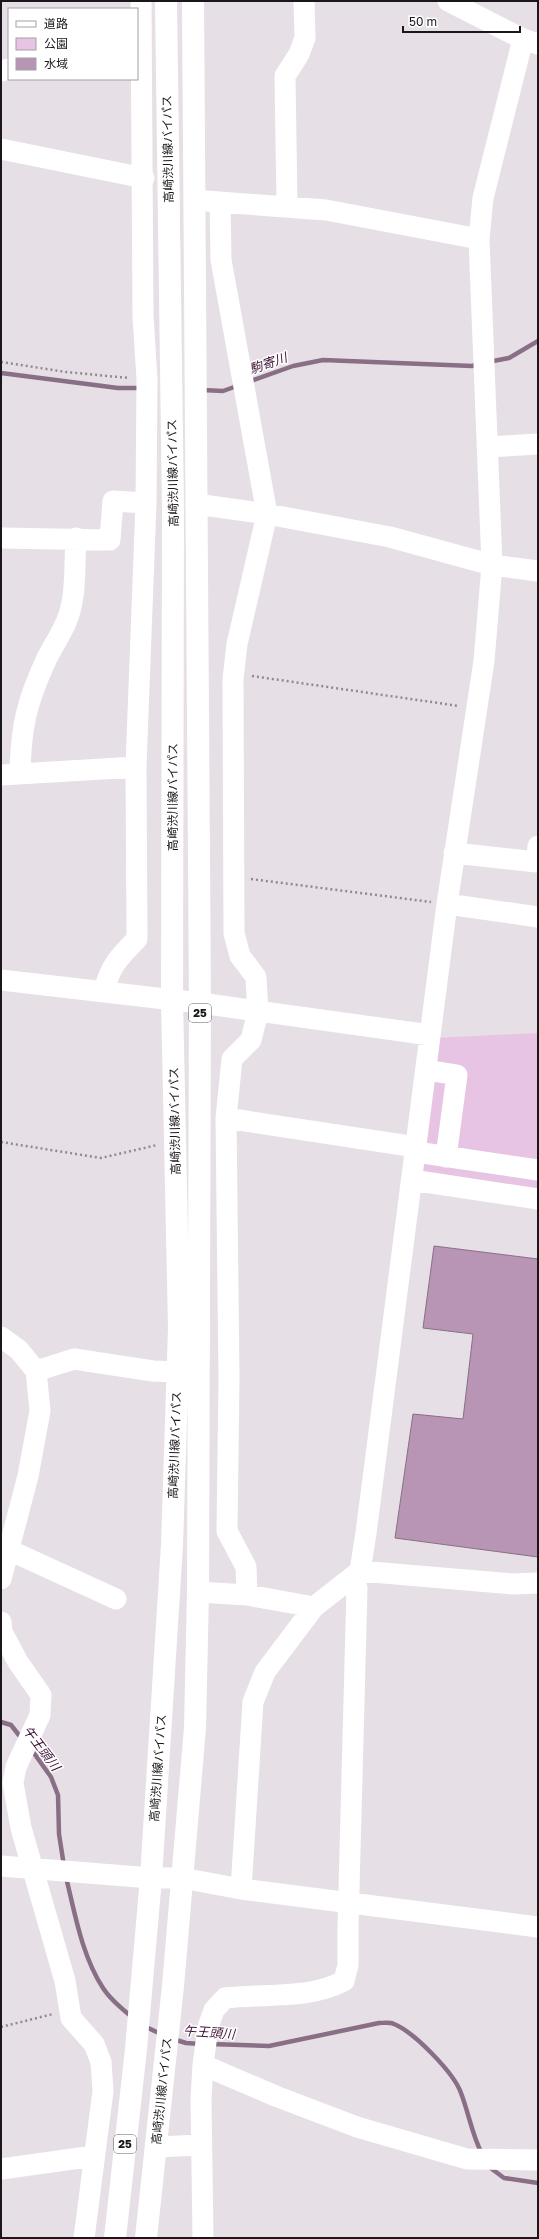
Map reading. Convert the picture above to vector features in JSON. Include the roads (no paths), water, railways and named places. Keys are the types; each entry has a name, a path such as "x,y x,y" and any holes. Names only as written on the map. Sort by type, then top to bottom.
{"main road":[{"name":"高崎渋川線バイパス","path":"115,2238 136,2049 151,1878 172,1545 179,1328 172,1000 173,512 166,1"},
{"name":"高崎渋川線バイパス","path":"146,2238 165,2060 195,1728 198,1592 200,1003 193,1"}],"street":[{"path":"104,991 108,974 116,959 137,939 136,767 146,503 147,379 144,316 144,178 139,33 141,1"},
{"path":"287,206 285,76 299,54 305,38 304,1"},
{"path":"203,2238 201,2099 208,2027 214,2010 225,1998 308,1994 329,1989 344,1981 348,1965 357,1588 356,1574 412,1180 454,853 484,661 492,565 479,239 483,198 530,42 448,1"},
{"path":"1,149 144,178"},
{"path":"195,199 326,210 479,239"},
{"path":"220,202 221,260 267,514 237,644 233,674 234,933 240,956 256,977 258,1012 251,1040 232,1059 226,1118 229,1370 227,1531 246,1567 247,1595"},
{"path":"487,447 538,444"},
{"path":"1,538 76,538 110,540 113,501 146,503"},
{"path":"196,504 267,514 390,537 492,565 538,571"},
{"path":"76,538 72,600 67,621 36,682 25,712 20,742 11,774 136,767"},
{"path":"454,853 537,862 538,851"},
{"path":"447,904 538,916"},
{"path":"1,980 200,1003 430,1035"},
{"path":"426,1070 457,1074 446,1157"},
{"path":"226,1118 416,1149 446,1157 538,1170"},
{"path":"412,1180 538,1199"},
{"path":"1,1337 19,1350 36,1371 40,1411 28,1476 1,1579"},
{"path":"36,1371 74,1359 153,1371 177,1372"},
{"path":"9,1550 116,1599"},
{"path":"241,1889 253,1702 265,1672 314,1607 356,1574 512,1584 538,1583"},
{"path":"198,1592 247,1595 314,1607"},
{"path":"1,1628 18,1662 41,1695 40,1715 16,1767 13,1783 21,1828 65,1981 70,2018 94,2044 101,2062 103,2091 84,2238"},
{"path":"1,1866 151,1878 182,1878 241,1889 538,1927"},
{"path":"204,2062 278,2097 358,2127 467,2159 538,2160"},
{"path":"156,2146 201,2145"},
{"path":"1,2169 94,2156"}],"water":[{"path":"434,1246 538,1259 538,1557 395,1538 413,1414 463,1419 473,1334 423,1328"}],"waterway":[{"name":"駒寄川","path":"488,362 509,358 538,341"},
{"name":"駒寄川","path":"248,382 293,366 323,360 472,366 479,364"},
{"name":"駒寄川","path":"1,373 118,388 142,388"},
{"name":"駒寄川","path":"202,390 223,391 237,386"},
{"name":"午王頭川","path":"1,1722 11,1725 22,1739"},
{"name":"午王頭川","path":"31,1749 51,1777 58,1795 59,1834 64,1866"},
{"name":"午王頭川","path":"66,1877 84,1949 96,1976 109,1996 132,2017"},
{"name":"午王頭川","path":"210,2044 269,2046 379,2023 394,2024 412,2035 422,2044 442,2064 457,2085 482,2154"},
{"name":"午王頭川","path":"144,2026 163,2035"},
{"name":"午王頭川","path":"173,2039 186,2043 201,2044"},
{"name":"午王頭川","path":"488,2166 504,2178 538,2183"}]}
